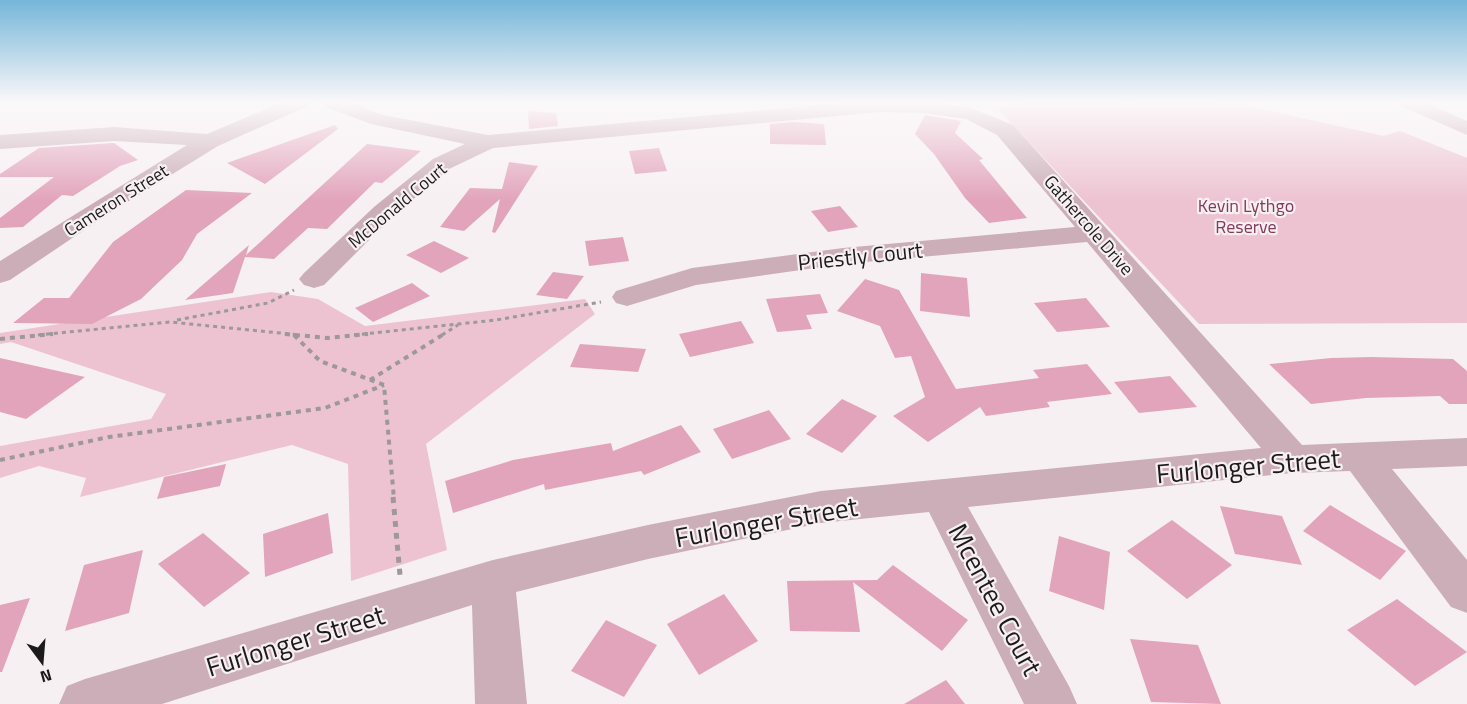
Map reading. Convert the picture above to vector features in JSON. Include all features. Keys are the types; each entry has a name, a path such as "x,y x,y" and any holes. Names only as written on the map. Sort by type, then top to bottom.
{"street":[{"path":"0,142 102,135"},
{"path":"134,135 210,141"},
{"name":"Cameron Street","path":"0,274 102,207 210,141 224,135"},
{"name":"Gathercole Drive","path":"452,135 488,142 561,135"},
{"name":"Gathercole Drive","path":"1009,135 1292,459"},
{"name":"McDonald Court","path":"314,279 383,212 441,164 488,142"},
{"name":"Priestly Court","path":"627,297 692,277 843,256 1095,233"},
{"name":"Furlonger Street","path":"85,704 493,579 648,542 821,507 1292,459 1467,452"},
{"path":"1360,456 1467,593"},
{"name":"Mcentee Court","path":"942,495 1050,704"},
{"path":"493,579 501,704"}],"path":[{"path":"0,339 171,322 268,303 314,279"},
{"path":"171,322 328,338 496,320 627,297"},
{"path":"370,380 461,323"},
{"path":"294,334 320,361 384,385"},
{"path":"0,460 109,437 325,408 384,385"},
{"path":"384,385 403,606"}],"green space":[{"name":"Kevin Lythgo Reserve","path":"1022,135 1410,135 1467,158 1467,323 1199,324"},
{"path":"271,292 318,299 365,326 585,299 595,314 426,444 447,550 351,581 348,464 292,445 80,497 86,478 39,466 0,478 0,446 151,419 166,394 11,342 0,344 0,333"}],"building":[{"path":"307,135 330,135 265,184 227,163"},
{"path":"770,135 825,135 826,145 770,144"},
{"path":"916,135 957,135 983,159 979,160 1027,218 989,223 965,198 934,154"},
{"path":"114,143 138,160 120,166 73,196 62,195 23,227 0,228 0,218 54,177 0,177 0,174 39,148"},
{"path":"367,144 421,151 382,183 375,182 327,229 308,228 274,259 245,257 233,293 185,300 249,245 246,255"},
{"path":"659,148 667,171 635,174 629,151"},
{"path":"509,162 538,166 495,233 492,232 500,199 464,231 440,227 470,188 502,189"},
{"path":"186,190 252,193 197,234 182,260 141,299 92,324 13,323 44,298 69,298 113,242"},
{"path":"840,206 858,227 828,232 811,211"},
{"path":"623,237 629,261 589,266 585,241"},
{"path":"434,241 469,258 441,273 406,255"},
{"path":"553,272 584,276 567,299 536,295"},
{"path":"921,273 967,278 970,317 920,311"},
{"path":"865,279 899,290 956,389 1039,378 1033,370 1087,364 1112,394 1047,402 1050,407 986,416 980,407 928,442 893,416 925,397 911,356 895,358 880,326 837,311"},
{"path":"412,283 430,296 373,322 355,308"},
{"path":"820,294 828,313 806,315 812,329 777,332 766,299"},
{"path":"1086,298 1110,327 1057,332 1034,303"},
{"path":"741,321 754,343 690,357 679,334"},
{"path":"580,344 646,349 638,372 570,367"},
{"path":"1371,357 1453,359 1467,371 1467,404 1449,404 1440,396 1366,398 1311,404 1269,364"},
{"path":"0,358 85,377 26,419 0,412"},
{"path":"1170,376 1197,407 1139,413 1114,382"},
{"path":"842,399 877,416 842,453 806,434"},
{"path":"769,410 791,439 732,459 713,429"},
{"path":"681,425 701,452 644,475 641,471 545,490 544,484 453,513 445,481 513,460 611,443 613,451"},
{"path":"226,464 220,486 157,499 164,477"},
{"path":"1330,505 1406,551 1380,580 1303,531"},
{"path":"1220,506 1282,516 1302,565 1235,554"},
{"path":"328,513 333,553 265,577 263,534"},
{"path":"1172,520 1232,565 1187,599 1127,551"},
{"path":"203,533 250,573 204,607 158,564"},
{"path":"1059,536 1110,552 1104,610 1049,591"},
{"path":"143,550 129,613 65,631 84,565"},
{"path":"893,565 968,620 942,651 853,582 860,632 790,631 787,581 877,580"},
{"path":"724,594 758,641 699,675 667,624"},
{"path":"30,598 2,672 0,672 0,605"},
{"path":"1397,599 1467,652 1415,686 1347,630"},
{"path":"606,620 657,645 624,697 571,671"},
{"path":"1130,639 1198,645 1221,704 1151,702"},
{"path":"946,680 965,704 904,704"}]}
